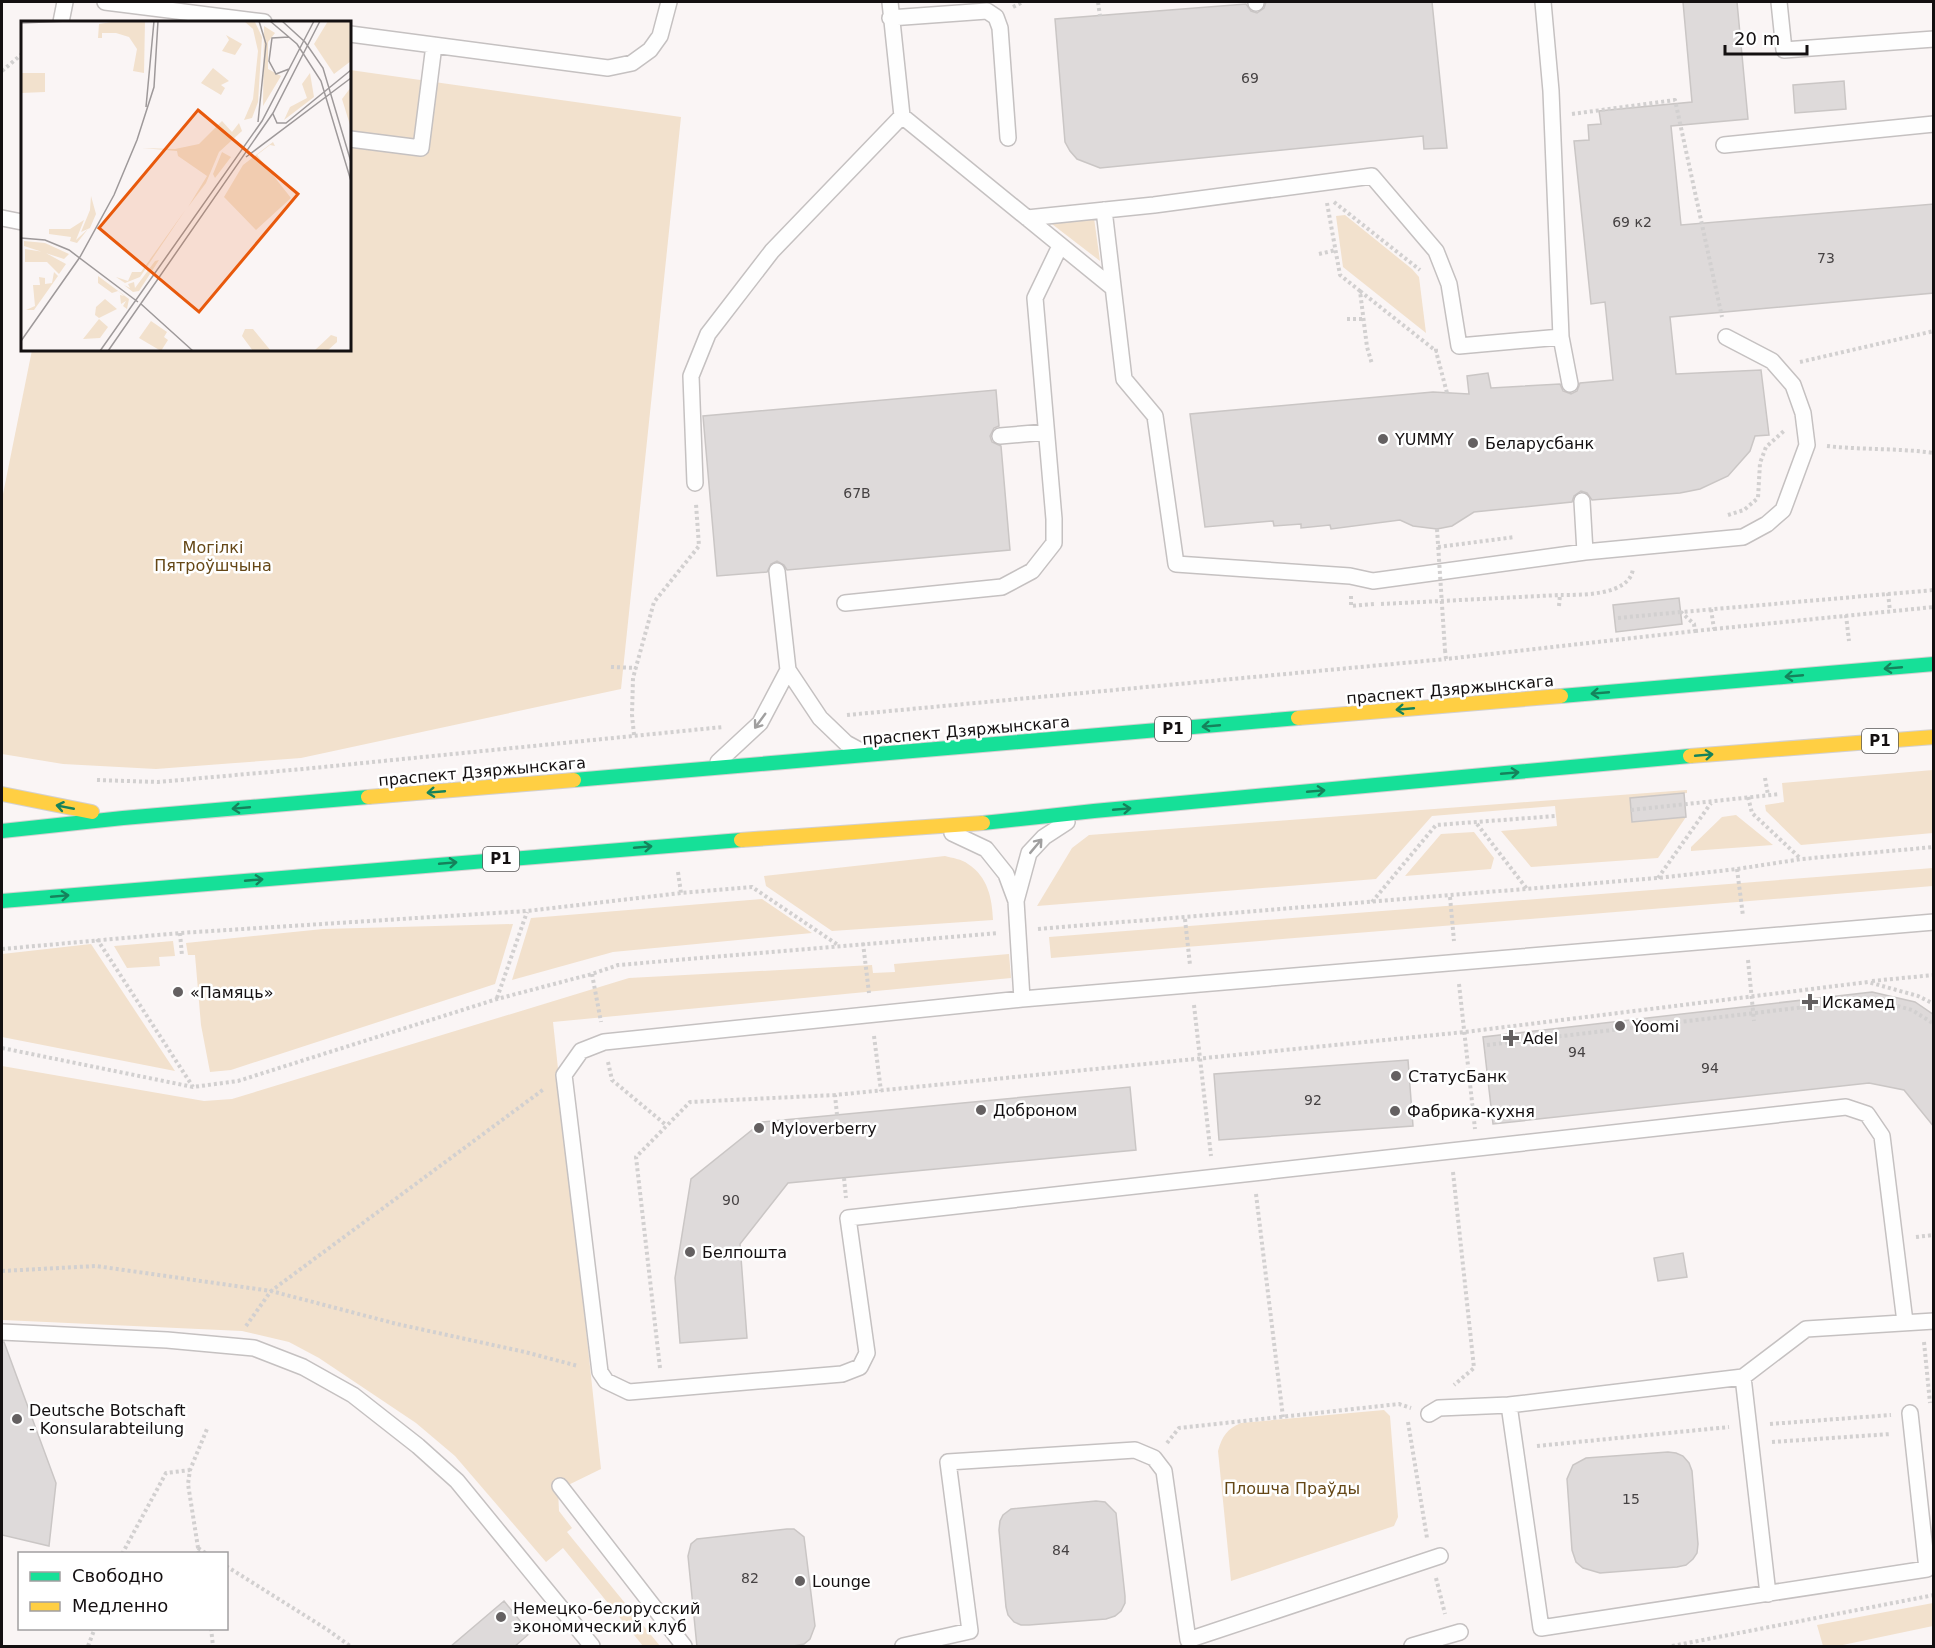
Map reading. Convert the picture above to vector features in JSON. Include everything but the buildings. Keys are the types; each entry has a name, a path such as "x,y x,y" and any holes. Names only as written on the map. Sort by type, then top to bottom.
{"main road":[{"name":"праспект Дзяржынскага","path":"2,831 123,818 1934,664"},
{"name":"Р1","path":"2,902 675,844 925,828 1934,736"},
{"name":"Р1","path":"2,794 123,818"}],"lane":[{"path":"62,21 65,2"},
{"path":"105,2 215,9 260,21"},
{"path":"351,34 608,68 632,63 650,50 660,36 669,2"},
{"path":"890,2 902,116 1113,288"},
{"path":"1543,2 1551,91 1561,337 1570,384"},
{"path":"1779,2 1784,50 1934,39"},
{"path":"890,18 987,11 996,17 1000,28 1008,138"},
{"path":"351,138 421,148 434,45"},
{"path":"695,483 691,376 708,334 772,251 902,116"},
{"path":"1724,145 1934,124"},
{"path":"1027,218 1372,176 1436,250 1449,284 1459,346 1561,337"},
{"path":"1104,210 1124,379 1155,416 1176,564 1350,576 1373,581 1585,552 1743,537 1767,524 1783,510 1807,444 1803,413 1793,384 1772,361 1726,337"},
{"path":"2,218 21,222"},
{"path":"845,603 1002,587 1032,571 1054,543 1054,519 1035,298 1060,246"},
{"path":"1000,436 1046,432"},
{"path":"1582,501 1585,552"},
{"path":"777,571 788,670 829,727 846,743 866,755"},
{"path":"710,768 760,723 788,670"},
{"path":"1016,901 1029,853 1044,837 1062,824 1094,811"},
{"path":"925,828 958,834 986,849 1006,874 1016,901 1022,999"},
{"path":"1905,1322 1882,1137 1867,1114 1846,1107 848,1218 867,1353 860,1367 842,1374 629,1392 606,1381 600,1372 564,1075 581,1051 604,1042 1022,999 1934,922"},
{"path":"1429,1414 1439,1408 1509,1405 1743,1377 1806,1329 1934,1321"},
{"path":"2,1332 167,1340 254,1348 303,1366 353,1395 457,1481 592,1647"},
{"path":"1743,1377 1768,1594"},
{"path":"1509,1405 1540,1628 1927,1569 1910,1413"},
{"path":"903,1647 970,1631 948,1462 1135,1450 1154,1458 1164,1471 1188,1640 1440,1556"},
{"path":"560,1486 684,1647"},
{"path":"1412,1647 1460,1632"}],"path":[{"path":"1098,2 1100,15"},
{"path":"2,71 21,55"},
{"path":"1563,115 1675,100 1726,337"},
{"path":"1326,196 1428,277"},
{"path":"1329,214 1340,275 1436,349 1447,393"},
{"path":"1319,254 1336,250"},
{"path":"1360,291 1367,347 1372,364"},
{"path":"1347,319 1363,319"},
{"path":"1800,361 1934,332"},
{"path":"1727,515 1744,510 1758,498 1760,463 1766,447 1803,413"},
{"path":"1807,444 1858,449 1910,449 1934,453"},
{"path":"634,735 633,678 654,602 699,546 695,483"},
{"path":"1437,529 1446,659 1934,607"},
{"path":"1350,576 1352,606 1593,595 1621,585 1632,574 1634,548"},
{"path":"1618,618 1934,590"},
{"path":"1888,593 1890,611"},
{"path":"1560,595 1560,606"},
{"path":"1711,609 1714,629"},
{"path":"1681,612 1694,624 1695,631"},
{"path":"611,667 636,668"},
{"path":"1631,810 1780,794"},
{"path":"1748,797 1752,813 1802,859"},
{"path":"1658,878 1711,802"},
{"path":"1372,902 1436,825 1476,824 1556,816"},
{"path":"1476,824 1527,889"},
{"path":"2,1048 193,1087 238,1081 497,999 618,965 838,945 1450,897 1737,870 1802,859 1934,847"},
{"path":"2,949 180,933 528,911 681,892 752,887 838,945"},
{"path":"1450,897 1476,1147"},
{"path":"497,999 528,911"},
{"path":"1185,918 1214,1177"},
{"path":"180,933 182,956"},
{"path":"97,939 193,1087"},
{"path":"592,974 612,1080 666,1125"},
{"path":"662,1389 636,1157 690,1102 835,1095 1465,1032 1934,975"},
{"path":"1868,982 1934,1002"},
{"path":"1487,1044 1872,999 1912,1010 1934,1024"},
{"path":"233,1346 271,1291 564,1075"},
{"path":"835,1095 837,1115"},
{"path":"1254,1173 1283,1417"},
{"path":"2,1272 96,1266 271,1291 397,1324 525,1352 600,1372"},
{"path":"1154,1458 1179,1428 1399,1404 1429,1414"},
{"path":"1515,1448 1910,1413"},
{"path":"199,1551 188,1484 190,1470 207,1429"},
{"path":"1750,1443 1912,1432"},
{"path":"123,1552 166,1473 190,1470"},
{"path":"228,1567 328,1630 350,1647"},
{"path":"1672,1647 1934,1595"},
{"path":"88,1647 95,1630"},
{"path":"211,1630 213,1647"}],"green space":[{"name":"Могілкі Пятроўшчына","path":"351,70 681,117 621,689 301,758 156,769 63,764 2,754 2,499 32,351 351,351"},
{"path":"1345,215 1419,277 1426,333 1343,267 1336,216"},
{"path":"1094,218 1100,261 1048,221"},
{"path":"1933,770 1933,833 1801,845 1766,811 1765,805 1784,802 1782,783"},
{"path":"1687,790 1687,793 1630,798 1633,822 1686,817 1658,858 1531,867 1501,831 1557,826 1555,806 1432,816 1376,879 1037,906 1072,848 1089,835"},
{"path":"1736,815 1773,845 1691,851 1691,847 1722,817"},
{"path":"1474,832 1494,858 1491,869 1405,876 1441,834"},
{"path":"945,856 966,862 980,875 988,889 993,920 832,931 766,886 764,876"},
{"path":"1933,868 1933,886 1051,958 1049,937"},
{"path":"762,899 812,933 613,952 512,980 531,918"},
{"path":"513,924 495,984 231,1070 210,1072 201,1025 195,955 188,955 186,943 323,929"},
{"path":"173,941 175,956 159,957 160,966 127,968 114,946"},
{"path":"91,944 175,1071 2,1037 2,954"},
{"path":"1009,954 1011,978 553,1022 601,1469 558,1490 559,1511 572,1528 567,1532 660,1646 643,1646 563,1548 546,1562 455,1456 416,1423 319,1358 289,1342 242,1331 3,1320 2,1066 204,1101 232,1099 629,978 872,965 873,973 895,972 894,964"},
{"name":"Плошча Праўды","path":"1384,1410 1390,1416 1398,1517 1394,1526 1231,1581 1218,1451 1226,1434 1241,1423"},
{"path":"1933,1603 1933,1626 1838,1646 1823,1646 1817,1625"}],"traffic: fast":[{"path":"1561,696 1934,664"},
{"path":"574,780 1298,718"},
{"path":"983,823 1690,756"},
{"path":"2,831 368,797"},
{"path":"2,901 741,840"}],"traffic: slow":[{"path":"1298,718 1561,696"},
{"path":"1690,756 1934,737"},
{"path":"368,797 574,780"},
{"path":"2,794 92,812"},
{"path":"741,840 983,823"}],"place":[{"name":"YUMMY","path":"1383,439"},
{"name":"Беларусбанк","path":"1473,443"},
{"name":"«Памяць»","path":"178,992"},
{"name":"Искамед","path":"1810,1002"},
{"name":"Yoomi","path":"1620,1026"},
{"name":"Adel","path":"1511,1038"},
{"name":"СтатусБанк","path":"1396,1076"},
{"name":"Доброном","path":"981,1110"},
{"name":"Фабрика-кухня","path":"1395,1111"},
{"name":"Myloverberry","path":"759,1128"},
{"name":"Белпошта","path":"690,1252"},
{"name":"Deutsche Botschaft - Konsularabteilung","path":"17,1419"},
{"name":"Lounge","path":"800,1581"},
{"name":"Немецко-белорусский экономический клуб","path":"501,1617"}]}
